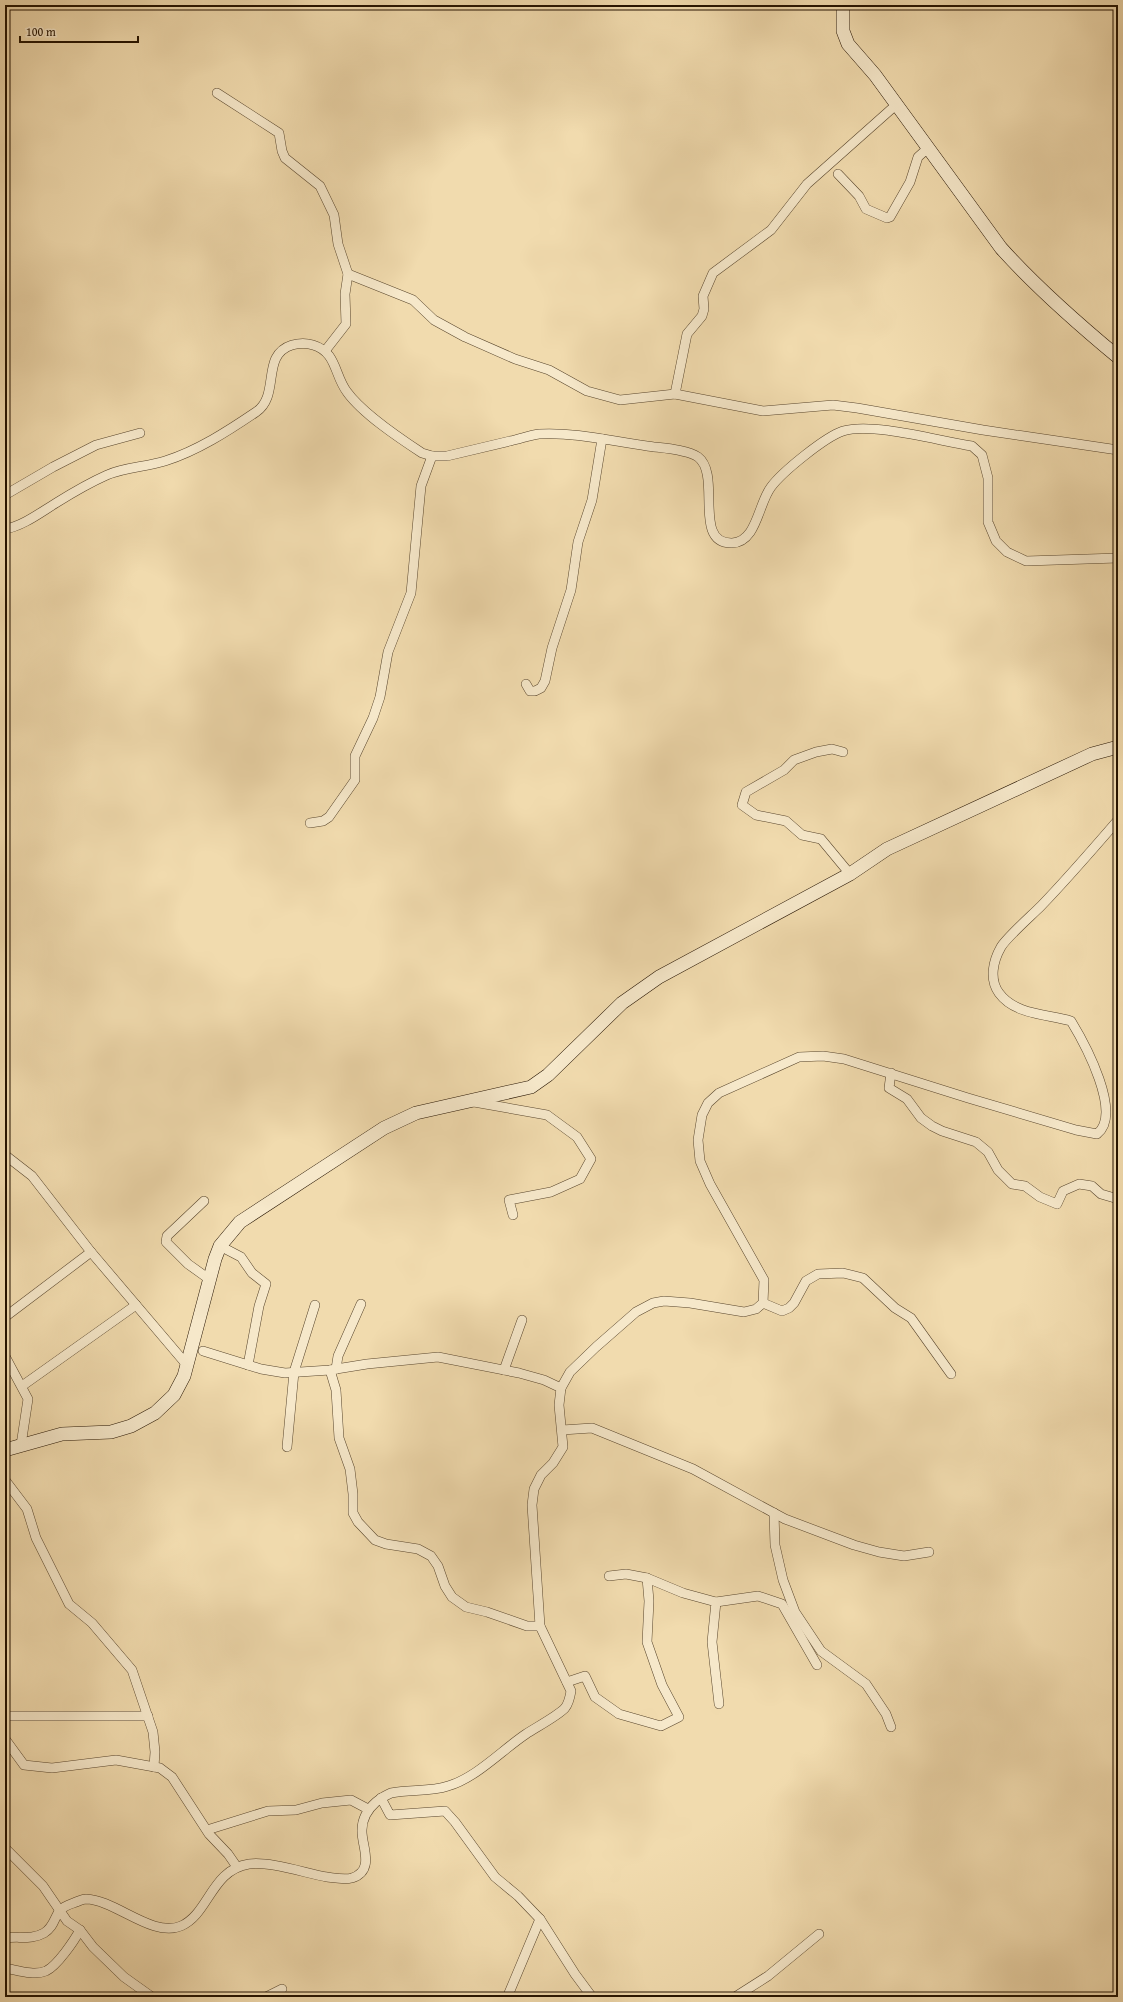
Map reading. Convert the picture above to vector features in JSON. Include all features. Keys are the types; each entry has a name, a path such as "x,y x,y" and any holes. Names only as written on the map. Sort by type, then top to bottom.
{"main road":[{"path":"843,5 843,31 848,44 875,75 897,104 1001,248 1020,270 1067,314 1118,357"},
{"path":"5,1450 62,1434 111,1432 131,1426 156,1413 174,1395 184,1376 209,1279 220,1246 240,1222 384,1128 416,1113 532,1088 548,1075 622,1004 659,977 850,874 887,849 1092,754 1118,747"}],"street":[{"path":"217,93 279,133 282,151 285,158 320,186 334,215 338,244 348,274 345,294 346,324 325,351"},
{"path":"675,394 687,334 702,316 704,309 703,296 713,273 771,230 807,184 897,104"},
{"path":"838,174 859,196 866,209 887,218 890,217 910,182 918,157 928,148"},
{"path":"348,274 413,300 434,320 465,337 515,359 549,370 587,391 620,400 675,394 763,411 833,405 870,409 983,430 1118,450"},
{"path":"5,529 27,520 107,475 124,469 164,462 182,455 234,427 259,410 266,400 271,383 274,361 277,354 285,347 298,343 313,345 325,351 332,358 341,383 347,393 360,406 408,444 422,453 432,456 447,456 537,434 565,434 674,450 698,457 706,467 709,478 710,525 715,536 721,542 732,543 743,541 750,533 770,488 805,456 831,436 843,431 860,428 892,431 972,446 982,455 988,478 988,522 996,541 1007,552 1026,561 1118,558"},
{"path":"5,495 53,467 96,445 140,433"},
{"path":"526,684 530,691 535,691 541,688 545,681 552,648 571,590 578,542 592,500 602,440"},
{"path":"310,823 323,821 329,817 355,780 355,756 373,718 380,697 388,652 411,593 421,486 432,456"},
{"path":"843,752 832,749 816,752 794,760 784,770 746,792 742,805 756,815 786,821 802,835 821,839 850,874"},
{"path":"5,1938 30,1937 42,1934 51,1928 61,1910 85,1899 100,1901 156,1926 173,1928 184,1925 194,1916 221,1879 237,1867 257,1865 340,1879 353,1878 361,1871 366,1861 362,1832 363,1821 368,1809 381,1798 391,1793 449,1786 466,1777 514,1742 564,1709 569,1700 571,1691 545,1640 540,1626 532,1505 534,1489 541,1475 553,1463 563,1447 559,1405 561,1388 570,1372 596,1347 636,1312 653,1303 664,1300 744,1312 756,1309 762,1303 764,1280 710,1184 700,1161 698,1140 702,1115 708,1103 719,1093 799,1057 823,1056 844,1059 1076,1130 1097,1134 1103,1130 1107,1125 1109,1098 1071,1021 1030,1012 1015,1007 1000,994 994,983 993,967 1001,946 1060,886 1118,820"},
{"path":"891,1073 889,1088 907,1099 921,1118 942,1131 976,1142 988,1152 998,1170 1012,1184 1024,1186 1040,1197 1057,1204 1064,1191 1079,1184 1092,1186 1100,1194 1118,1199"},
{"path":"467,1101 547,1115 577,1136 591,1159 580,1179 551,1192 509,1200 513,1215"},
{"path":"5,1155 32,1176 91,1252 187,1365"},
{"path":"204,1201 167,1236 166,1242 188,1264 209,1279"},
{"path":"220,1246 241,1257 252,1273 266,1284 248,1365"},
{"path":"5,1317 91,1252"},
{"path":"762,1303 782,1311 789,1308 794,1303 806,1281 818,1274 843,1274 863,1278 874,1290 910,1318 951,1374"},
{"path":"361,1304 333,1370 340,1438 350,1469 353,1494 353,1513 358,1522 375,1540 386,1544 418,1548 431,1556 438,1566 444,1586 452,1597 466,1607 487,1612 527,1626 540,1626"},
{"path":"22,1386 136,1305"},
{"path":"287,1447 294,1372 315,1305"},
{"path":"504,1370 522,1320"},
{"path":"203,1351 248,1365 285,1373 333,1370 367,1364 438,1357 504,1370 544,1380 561,1388"},
{"path":"5,1356 28,1399 21,1445"},
{"path":"562,1430 592,1428 693,1469 785,1519 854,1545 879,1552 904,1556 929,1552"},
{"path":"5,1480 27,1510 36,1538 69,1604 92,1623 132,1670 153,1732 155,1752 154,1767"},
{"path":"774,1512 775,1545 783,1580 795,1612 821,1651 866,1684 886,1714 891,1727"},
{"path":"609,1576 626,1574 647,1578 683,1593 716,1602 758,1596 782,1604 817,1665"},
{"path":"567,1682 585,1676 595,1697 619,1714 661,1726 679,1717 662,1685 647,1642 649,1601 647,1578"},
{"path":"716,1602 712,1642 719,1704"},
{"path":"5,1716 148,1716"},
{"path":"5,1739 24,1765 52,1768 116,1760 160,1768 172,1777 207,1830 237,1867"},
{"path":"381,1798 390,1815 445,1811 456,1822 495,1877 518,1896 540,1919 574,1974 592,1997"},
{"path":"207,1830 268,1811 296,1810 322,1803 351,1800 368,1809"},
{"path":"5,1848 43,1886 61,1910 67,1921 80,1930 93,1947 124,1977 152,1997"},
{"path":"509,1993 540,1919"},
{"path":"5,1968 34,1973 46,1971 72,1945 80,1930"},
{"path":"735,1997 768,1976 819,1934"},
{"path":"266,1997 282,1989"}]}
